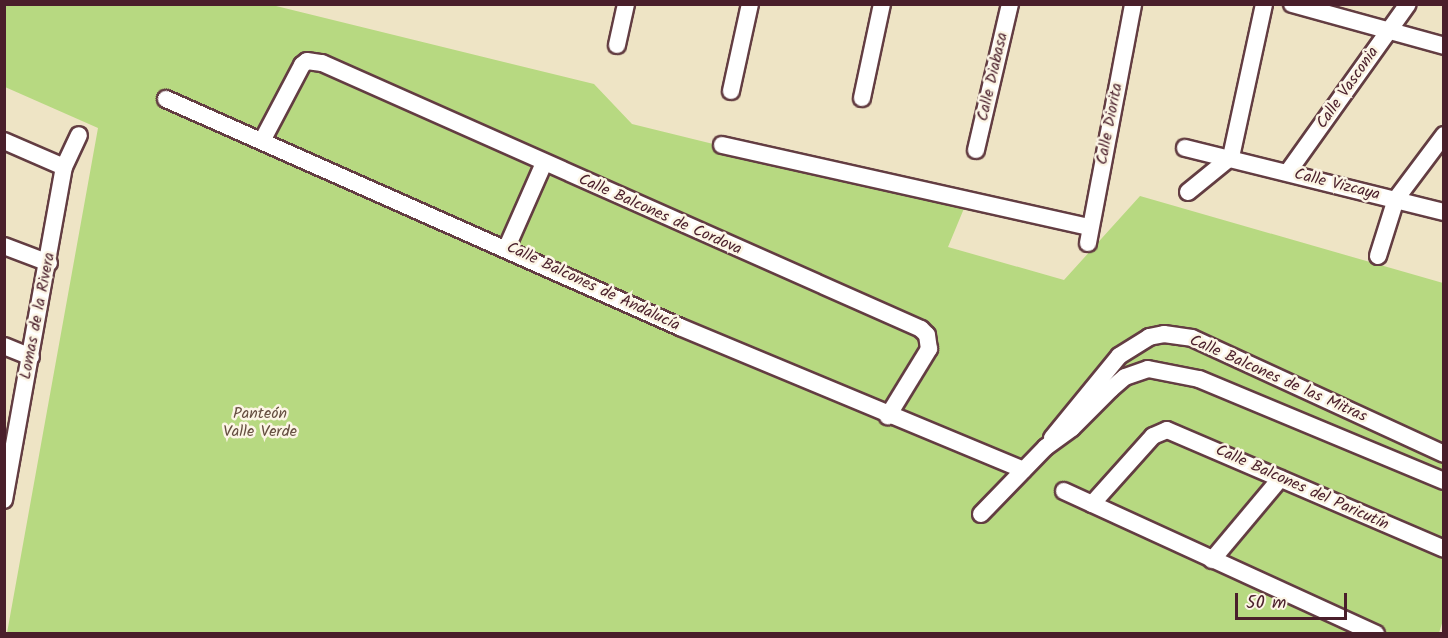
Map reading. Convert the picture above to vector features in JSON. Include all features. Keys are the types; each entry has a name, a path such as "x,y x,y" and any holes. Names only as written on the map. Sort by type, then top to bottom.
{"street":[{"path":"617,45 626,4"},
{"path":"731,91 750,4"},
{"path":"862,98 882,4"},
{"name":"Calle Diabasa","path":"976,150 1010,4"},
{"name":"Calle Diorita","path":"722,145 1089,235 1133,4"},
{"path":"1188,192 1231,157 1264,4"},
{"path":"1292,4 1388,33 1443,46"},
{"name":"Calle Vasconia","path":"1288,172 1408,4"},
{"name":"Calle Balcones de Cordova","path":"262,141 297,72 308,61 322,63 921,329 927,335 929,349 888,416"},
{"name":"Calle Balcones de Andalucía","path":"166,99 507,248 680,327 888,416 1023,470"},
{"name":"Lomas de la Rivera","path":"4,500 8,454 31,357 64,167 79,135"},
{"path":"1378,256 1395,200 1443,135"},
{"path":"4,141 64,167"},
{"name":"Calle Vizcaya","path":"1185,148 1231,157 1443,212"},
{"path":"507,248 544,163"},
{"path":"4,246 49,263"},
{"name":"Calle Balcones de las Mitras","path":"981,514 1046,447 1119,356 1149,337 1164,334 1192,338 1443,454"},
{"path":"4,346 31,357"},
{"name":"Calle Balcones de las Mitras","path":"1046,447 1072,428 1125,377 1135,372 1161,369 1208,383 1443,481"},
{"name":"Calle Balcones del Paricutín","path":"1092,504 1160,432 1177,433 1443,549"},
{"path":"1212,560 1280,479"},
{"path":"1064,491 1376,633"}],"green space":[{"name":"Panteón Valle Verde","path":"5,5 272,5 594,84 632,124 965,206 948,247 1064,280 1140,196 1443,283 1444,617 1439,633 7,633 98,128 5,87"}]}
